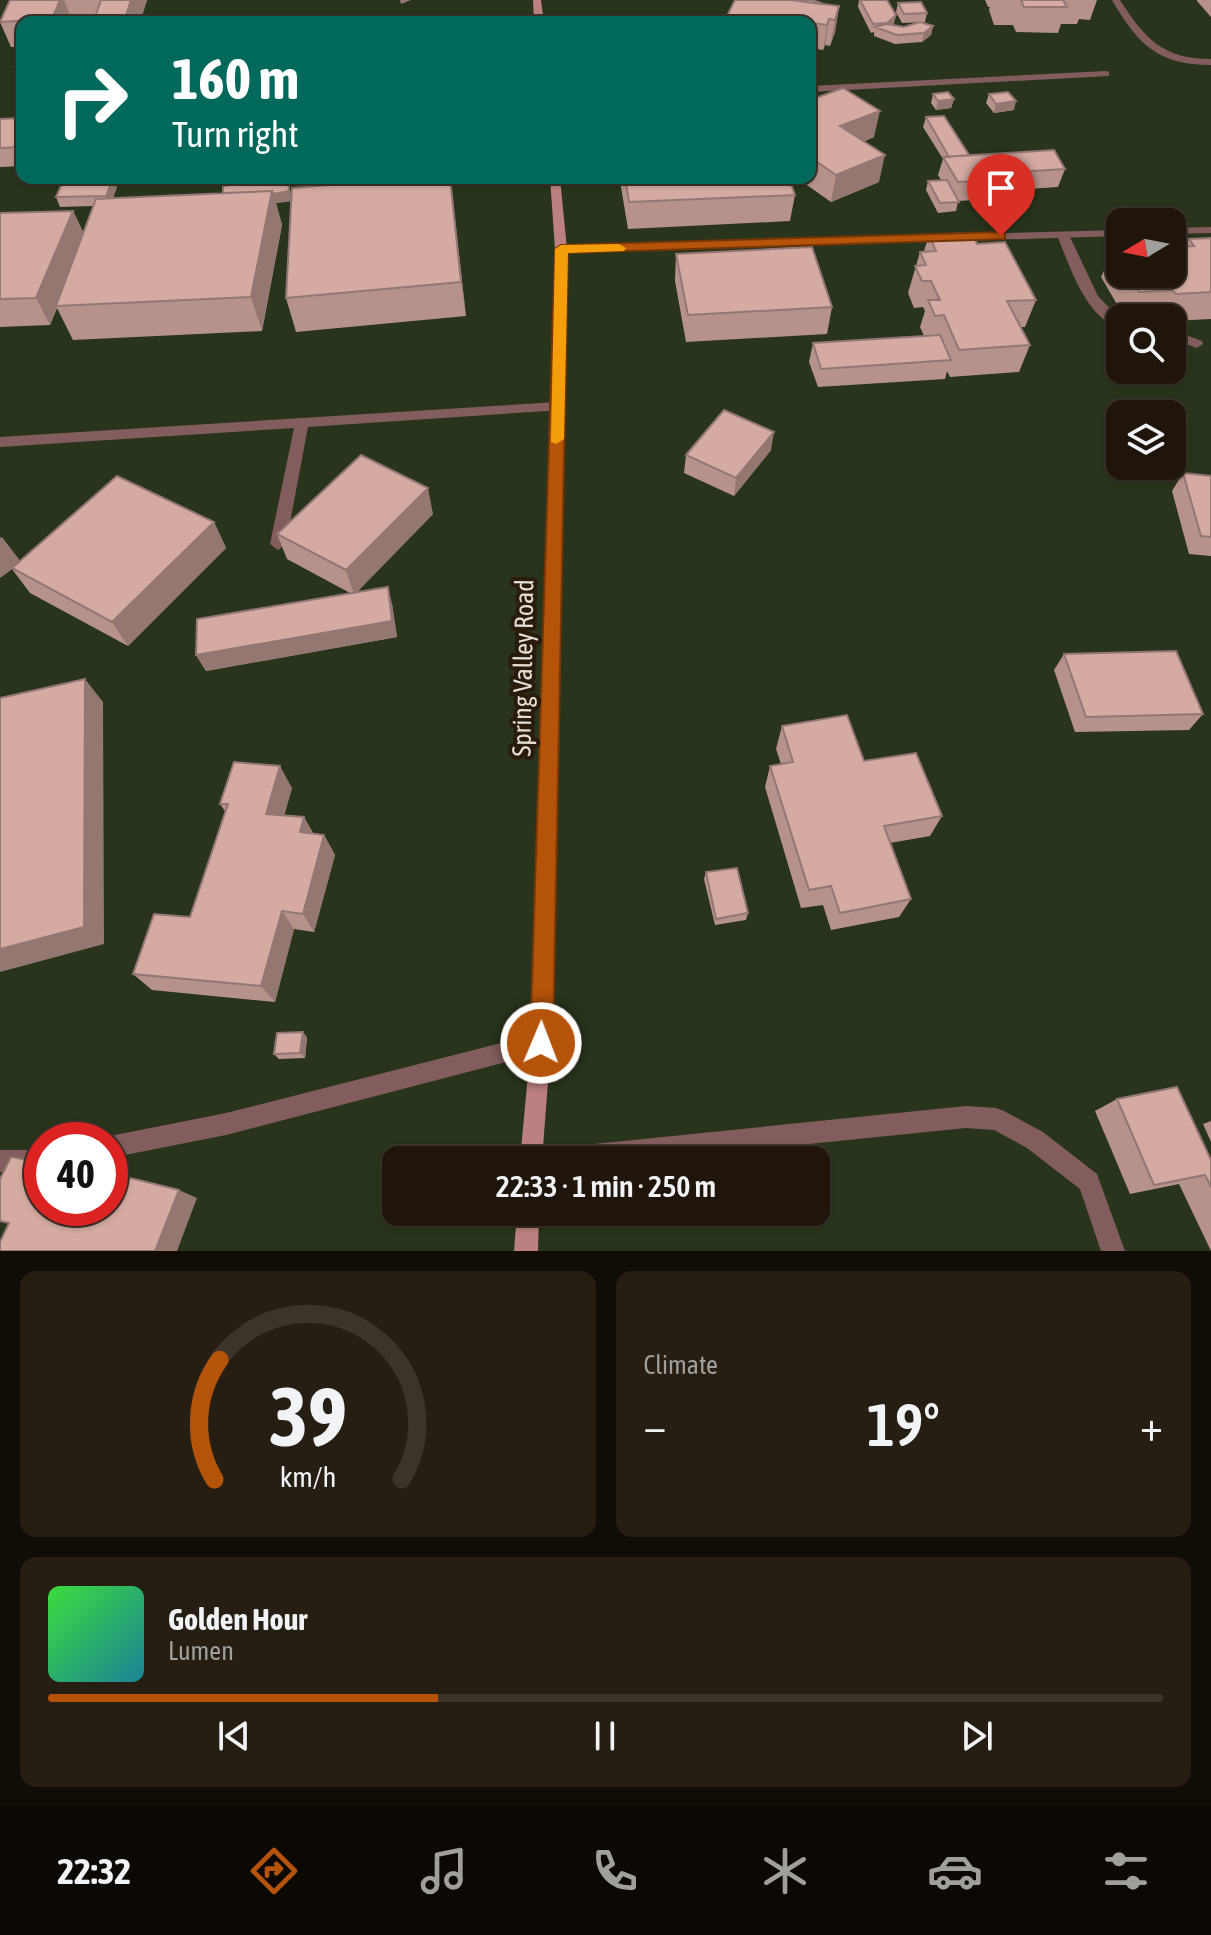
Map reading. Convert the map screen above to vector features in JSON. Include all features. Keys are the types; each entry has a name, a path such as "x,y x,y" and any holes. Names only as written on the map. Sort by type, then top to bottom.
{"street":[{"path":"1116,0 1149,46 1174,60 1211,62"},
{"path":"816,89 1106,74"},
{"name":"Spring Valley Road","path":"532,1146 541,1043 561,249 556,184"},
{"path":"1186,231 1211,230"},
{"path":"561,249 1106,233"},
{"path":"1063,235 1079,271 1106,317"},
{"path":"1186,340 1197,344"},
{"path":"0,442 557,407"},
{"path":"278,544 302,423"},
{"path":"128,1143 226,1124 541,1043"},
{"path":"682,1146 966,1117 996,1119 1035,1140 1089,1182 1113,1251"},
{"path":"0,1161 24,1161"},
{"path":"526,1251 527,1226"}],"green space":[{"path":"0,0 1211,0 1211,1251 0,1251"}],"building":[{"path":"10,0 60,0 53,16 16,16 16,21 0,22"},
{"path":"101,0 131,0 126,15 95,16"},
{"path":"735,0 791,0 839,6 835,20 829,19 827,25 816,24 816,16 727,16"},
{"path":"791,0 812,0 821,3 820,4"},
{"path":"860,0 887,0 896,15 887,23 873,24"},
{"path":"1021,0 1063,0 1067,7 1024,7"},
{"path":"921,2 927,13 904,14 898,3"},
{"path":"920,22 933,26 924,33 897,35 875,27 887,24 904,27"},
{"path":"843,88 880,111 840,126 885,155 836,175 816,161 816,98"},
{"path":"948,92 954,99 938,101 933,94"},
{"path":"1008,92 1016,101 996,104 989,94"},
{"path":"944,116 969,155 949,157 926,117"},
{"path":"16,118 16,147 0,148 0,119"},
{"path":"1054,150 1065,169 1001,173 1012,190 986,191 980,181 958,182 943,157"},
{"path":"947,180 959,202 940,203 928,181"},
{"path":"62,184 111,184 106,196 56,197"},
{"path":"288,184 289,191 273,194 272,191 223,193 223,186"},
{"path":"343,184 451,184 461,282 286,298 292,188"},
{"path":"626,184 791,184 795,195 629,202"},
{"path":"272,191 251,297 56,306 96,199"},
{"path":"73,211 36,298 0,299 0,213"},
{"path":"972,233 977,244 1005,242 1036,300 1007,301 1030,345 959,350 944,315 935,316 928,300 940,300 931,281 922,281 915,266 926,265 920,252 936,251 929,235"},
{"path":"1211,238 1211,292 1139,292 1137,288 1186,288 1186,246 1194,246 1189,239"},
{"path":"812,247 832,307 688,315 676,254"},
{"path":"940,335 951,360 821,369 813,343"},
{"path":"724,410 774,432 736,478 686,455"},
{"path":"361,455 428,488 346,570 277,534"},
{"path":"1186,473 1211,476 1211,537 1201,536 1185,480"},
{"path":"117,476 214,522 112,622 12,568"},
{"path":"388,587 392,621 196,655 197,619"},
{"path":"1176,651 1203,714 1086,717 1064,654"},
{"path":"85,679 84,927 0,949 0,698"},
{"path":"847,715 864,761 916,753 942,816 884,826 911,899 840,913 831,886 809,890 770,766 793,762 782,726"},
{"path":"234,762 280,766 266,814 304,817 300,832 324,835 303,914 282,911 261,986 133,974 154,914 190,917 228,804 220,804"},
{"path":"737,868 748,913 716,919 706,872"},
{"path":"303,1032 300,1053 274,1054 277,1033"},
{"path":"1177,1087 1211,1160 1211,1187 1205,1175 1154,1185 1117,1099"},
{"path":"11,1157 24,1159 24,1226 128,1226 128,1177 179,1190 155,1251 0,1251 0,1242 9,1223 0,1221 0,1179"}],"slow traffic":[{"path":"556,439 561,249 619,248"}],"route":[{"path":"541,1043 561,249 1001,236"}]}
